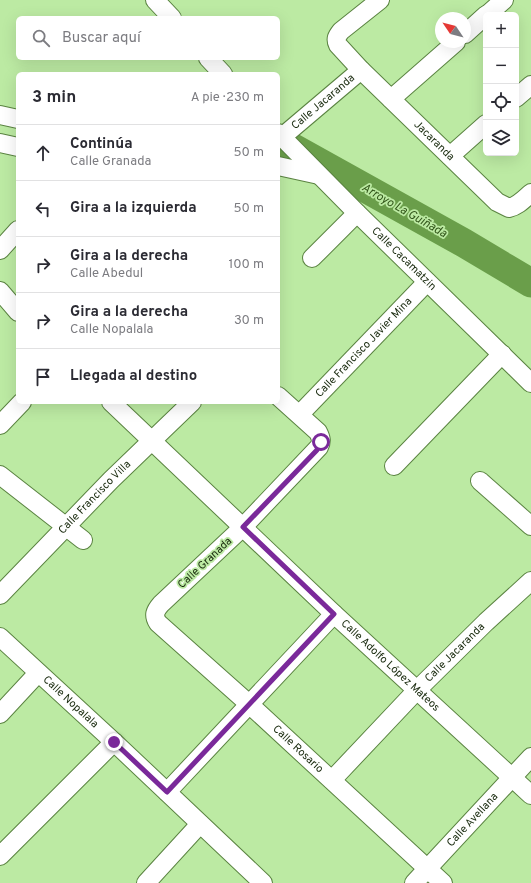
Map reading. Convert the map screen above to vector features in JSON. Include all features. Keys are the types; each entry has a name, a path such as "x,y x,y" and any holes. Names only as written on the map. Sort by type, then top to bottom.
{"street":[{"path":"155,0 170,16"},
{"path":"490,12 504,0"},
{"name":"Calle Jacaranda","path":"282,137 361,70 338,45 336,38 341,31 377,1"},
{"path":"471,29 483,18"},
{"path":"391,99 449,48"},
{"path":"210,60 221,72"},
{"name":"Jacaranda","path":"361,70 497,202 509,208 520,203 531,193"},
{"path":"519,95 531,85"},
{"path":"0,115 16,119"},
{"path":"450,156 483,127"},
{"name":"Calle Cacamatzin","path":"282,137 427,282 531,382"},
{"path":"0,143 16,147"},
{"path":"280,166 316,172"},
{"path":"312,258 357,213"},
{"path":"0,250 16,232"},
{"name":"Calle Francisco Javier Mina","path":"300,414 427,282"},
{"path":"0,291 16,310"},
{"path":"394,466 502,354"},
{"path":"280,398 300,414"},
{"path":"0,425 20,404"},
{"name":"Calle Adolfo López Mateos","path":"113,404 334,614 531,794"},
{"name":"Calle Francisco Villa","path":"0,595 65,527 190,404"},
{"name":"Calle Granada","path":"154,614 161,604 243,527 317,450 321,442 321,436 300,414"},
{"path":"0,475 83,540"},
{"path":"480,481 531,526"},
{"name":"Calle Jacaranda","path":"332,780 417,690 486,622 531,581"},
{"name":"Calle Rosario","path":"154,614 158,623 249,704 443,883"},
{"path":"167,792 334,614"},
{"name":"Calle Nopalala","path":"0,637 263,883"},
{"path":"0,714 38,673"},
{"path":"0,856 114,742"},
{"name":"Calle Avellana","path":"414,883 531,757"},
{"path":"146,883 200,824"}],"waterway":[{"name":"Arroyo La Guiñada","path":"286,144 464,243 531,283"}],"route":[{"path":"114,742 167,792 334,614 243,527 317,450 321,442"}]}
